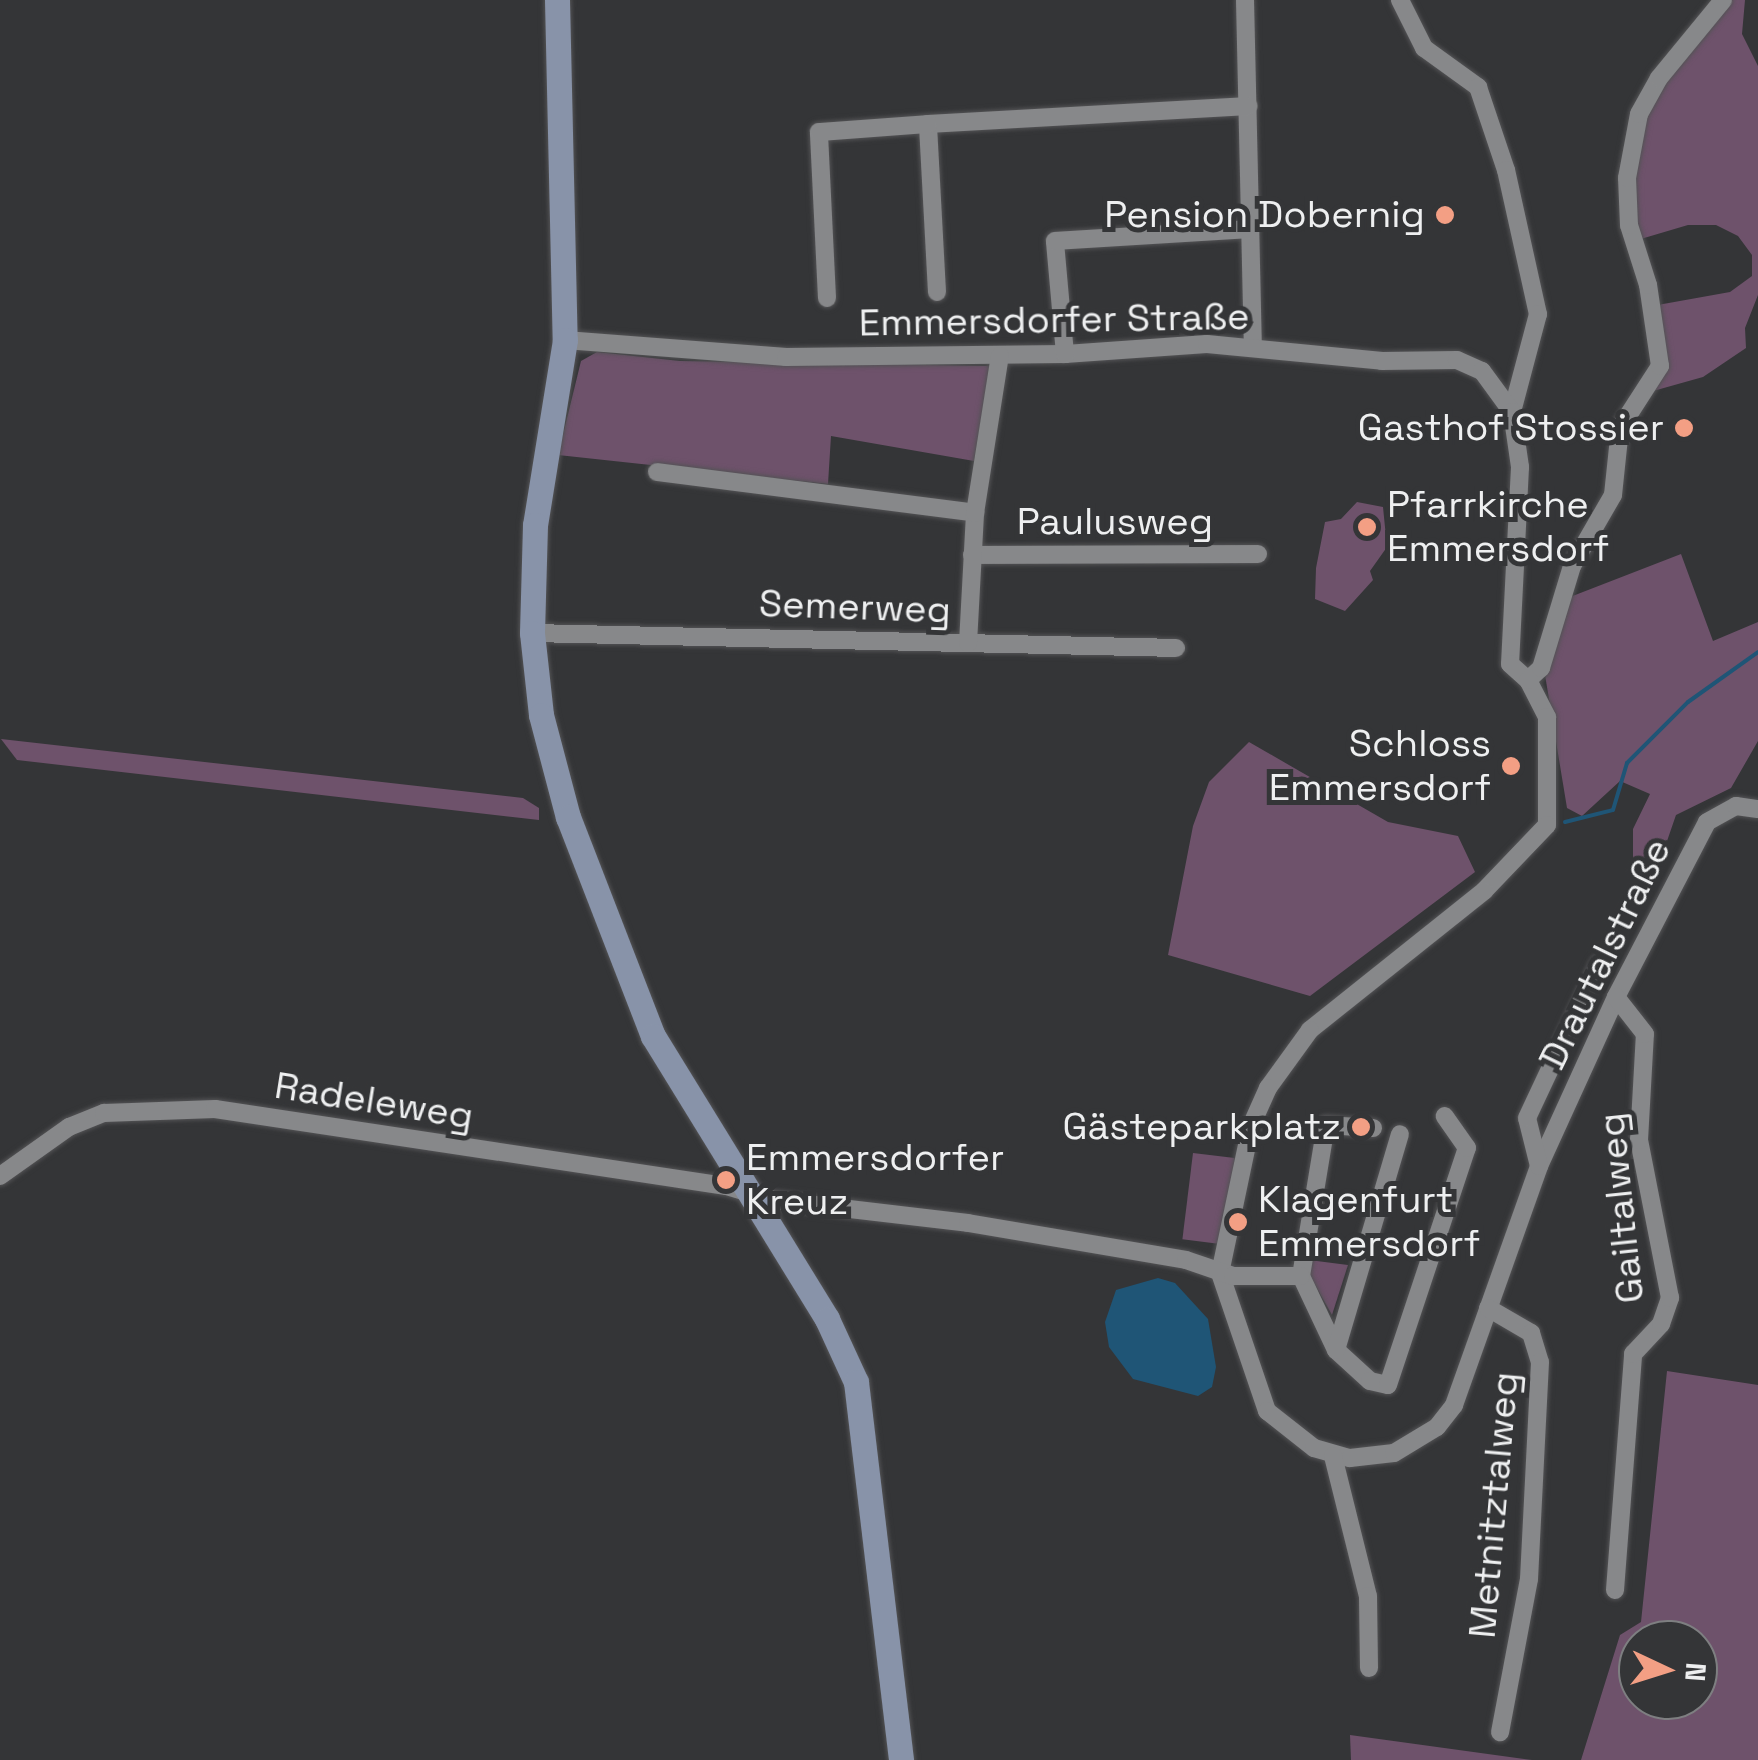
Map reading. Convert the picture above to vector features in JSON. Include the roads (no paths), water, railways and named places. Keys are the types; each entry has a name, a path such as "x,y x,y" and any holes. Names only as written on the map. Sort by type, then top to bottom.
{"street":[{"path":"557,0 565,340 536,525 532,632 542,716 568,816 653,1036 754,1196 856,1382 901,1760"},
{"path":"1246,0 1253,347"},
{"path":"1369,1668 1368,1596 1333,1456 1289,1433 1267,1411 1220,1273 1251,1126 1284,1066 1310,1030 1484,890 1547,825 1547,717 1528,680 1510,664 1520,467 1512,412 1538,314 1485,99 1470,79 1424,48 1400,0"},
{"path":"1528,680 1540,668 1572,566 1613,495 1620,428 1660,366 1648,284 1629,225 1627,178 1639,114 1659,78 1723,0"},
{"path":"827,298 819,132 1248,106"},
{"path":"928,124 937,292"},
{"path":"1065,354 1055,241 1250,229"},
{"name":"Emmersdorfer Straße","path":"565,340 716,355 1000,356 1207,344 1382,361 1447,359 1482,371 1522,367"},
{"path":"968,643 975,513 1000,356"},
{"path":"1482,371 1512,412"},
{"path":"658,472 975,513"},
{"name":"Paulusweg","path":"972,555 1258,554"},
{"name":"Semerweg","path":"532,632 1176,648"},
{"name":"Drautalstraße","path":"1333,1456 1394,1453 1437,1427 1464,1384 1539,1166 1616,997 1707,822 1736,806 1758,808"},
{"name":"Drautalstraße","path":"1539,1166 1527,1118 1599,964"},
{"name":"Gailtalweg","path":"1615,1590 1634,1354 1661,1324 1670,1298 1639,1140 1645,1034 1616,997"},
{"name":"Radeleweg","path":"0,1176 68,1127 141,1107 214,1109 726,1186 754,1196"},
{"path":"1373,1128 1326,1125 1301,1276 1336,1350 1370,1381 1388,1385 1398,1371 1467,1148 1446,1116"},
{"path":"1336,1350 1400,1134"},
{"path":"754,1196 1041,1235 1186,1260 1220,1273 1301,1276"},
{"name":"Metnitztalweg","path":"1488,1308 1531,1334 1540,1362 1529,1578 1500,1732"}],"water":[{"path":"1158,1278 1175,1283 1208,1319 1216,1367 1212,1387 1198,1396 1133,1379 1109,1347 1105,1322 1116,1290"}],"waterway":[{"path":"1565,822 1613,810 1627,763 1688,702 1758,652"}],"place":[{"name":"Pension Dobernig","path":"1445,215"},
{"name":"Gasthof Stossier","path":"1684,428"},
{"name":"Pfarrkirche Emmersdorf","path":"1367,527"},
{"name":"Schloss Emmersdorf","path":"1511,766"},
{"name":"Gästeparkplatz","path":"1361,1127"},
{"name":"Emmersdorfer Kreuz","path":"726,1180"},
{"name":"Klagenfurt Emmersdorf","path":"1238,1222"}]}
